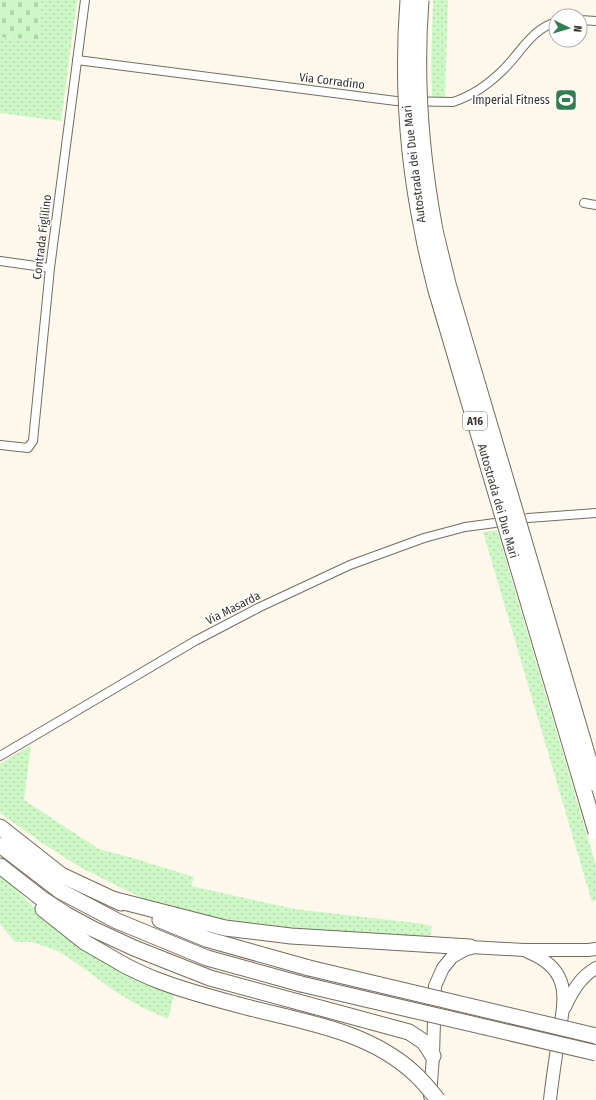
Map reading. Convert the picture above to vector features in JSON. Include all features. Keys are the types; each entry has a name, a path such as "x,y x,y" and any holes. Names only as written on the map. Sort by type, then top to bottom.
{"highway":[{"name":"Autostrada dei Due Mari","path":"408,0 406,70 408,125 414,180 423,234 435,287 596,832"},
{"name":"Autostrada dei Due Mari","path":"421,0 419,69 421,124 427,178 436,231 450,291 596,784"},
{"path":"0,827 61,875 112,899 206,939 309,968 596,1036"},
{"path":"0,845 60,891 117,921 207,958 301,984 596,1053"},
{"path":"0,866 38,904 61,924 86,943 107,956 156,980 187,991 356,1036 402,1063 423,1082 438,1100"},
{"path":"0,866 41,898 67,915 134,948 210,978 409,1032 424,1042 433,1056"},
{"path":"112,899 232,929 291,936 470,947"}],"street":[{"name":"Contrada Figlilino","path":"0,444 28,448 32,441 50,268 85,0"},
{"name":"Via Corradino","path":"77,60 396,101 453,102 460,100 485,86 504,69 534,35 543,27 548,25"},
{"path":"584,203 596,206"},
{"path":"0,261 50,268"},
{"path":"528,518 596,513"},
{"name":"Via Masarda","path":"0,756 195,641 260,607 350,565 424,538 465,527 495,523"},
{"path":"430,1100 435,986 443,968 452,957 470,947 524,950 592,950"},
{"path":"524,950 549,963 561,980 563,989 562,1014 550,1100"},
{"path":"562,1014 570,996 580,981 596,968"}],"green space":[{"path":"0,0 41,0 38,40 0,37"},
{"path":"41,0 77,0 61,121 0,113 0,37 38,40"},
{"path":"433,0 448,0 445,98 432,97 431,67"},
{"path":"497,530 596,866 596,900 592,902 483,532"},
{"path":"31,745 24,800 99,849 194,877 191,886 295,909 424,924 432,927 430,936 426,940 232,925 185,912 140,897 78,866 42,843 0,813 0,764"},
{"path":"0,874 40,913 109,963 147,984 174,995 168,1019 141,1007 113,990 68,957 55,950 32,942 15,942 0,924"}],"place":[{"name":"Imperial Fitness","path":"566,100"}]}
